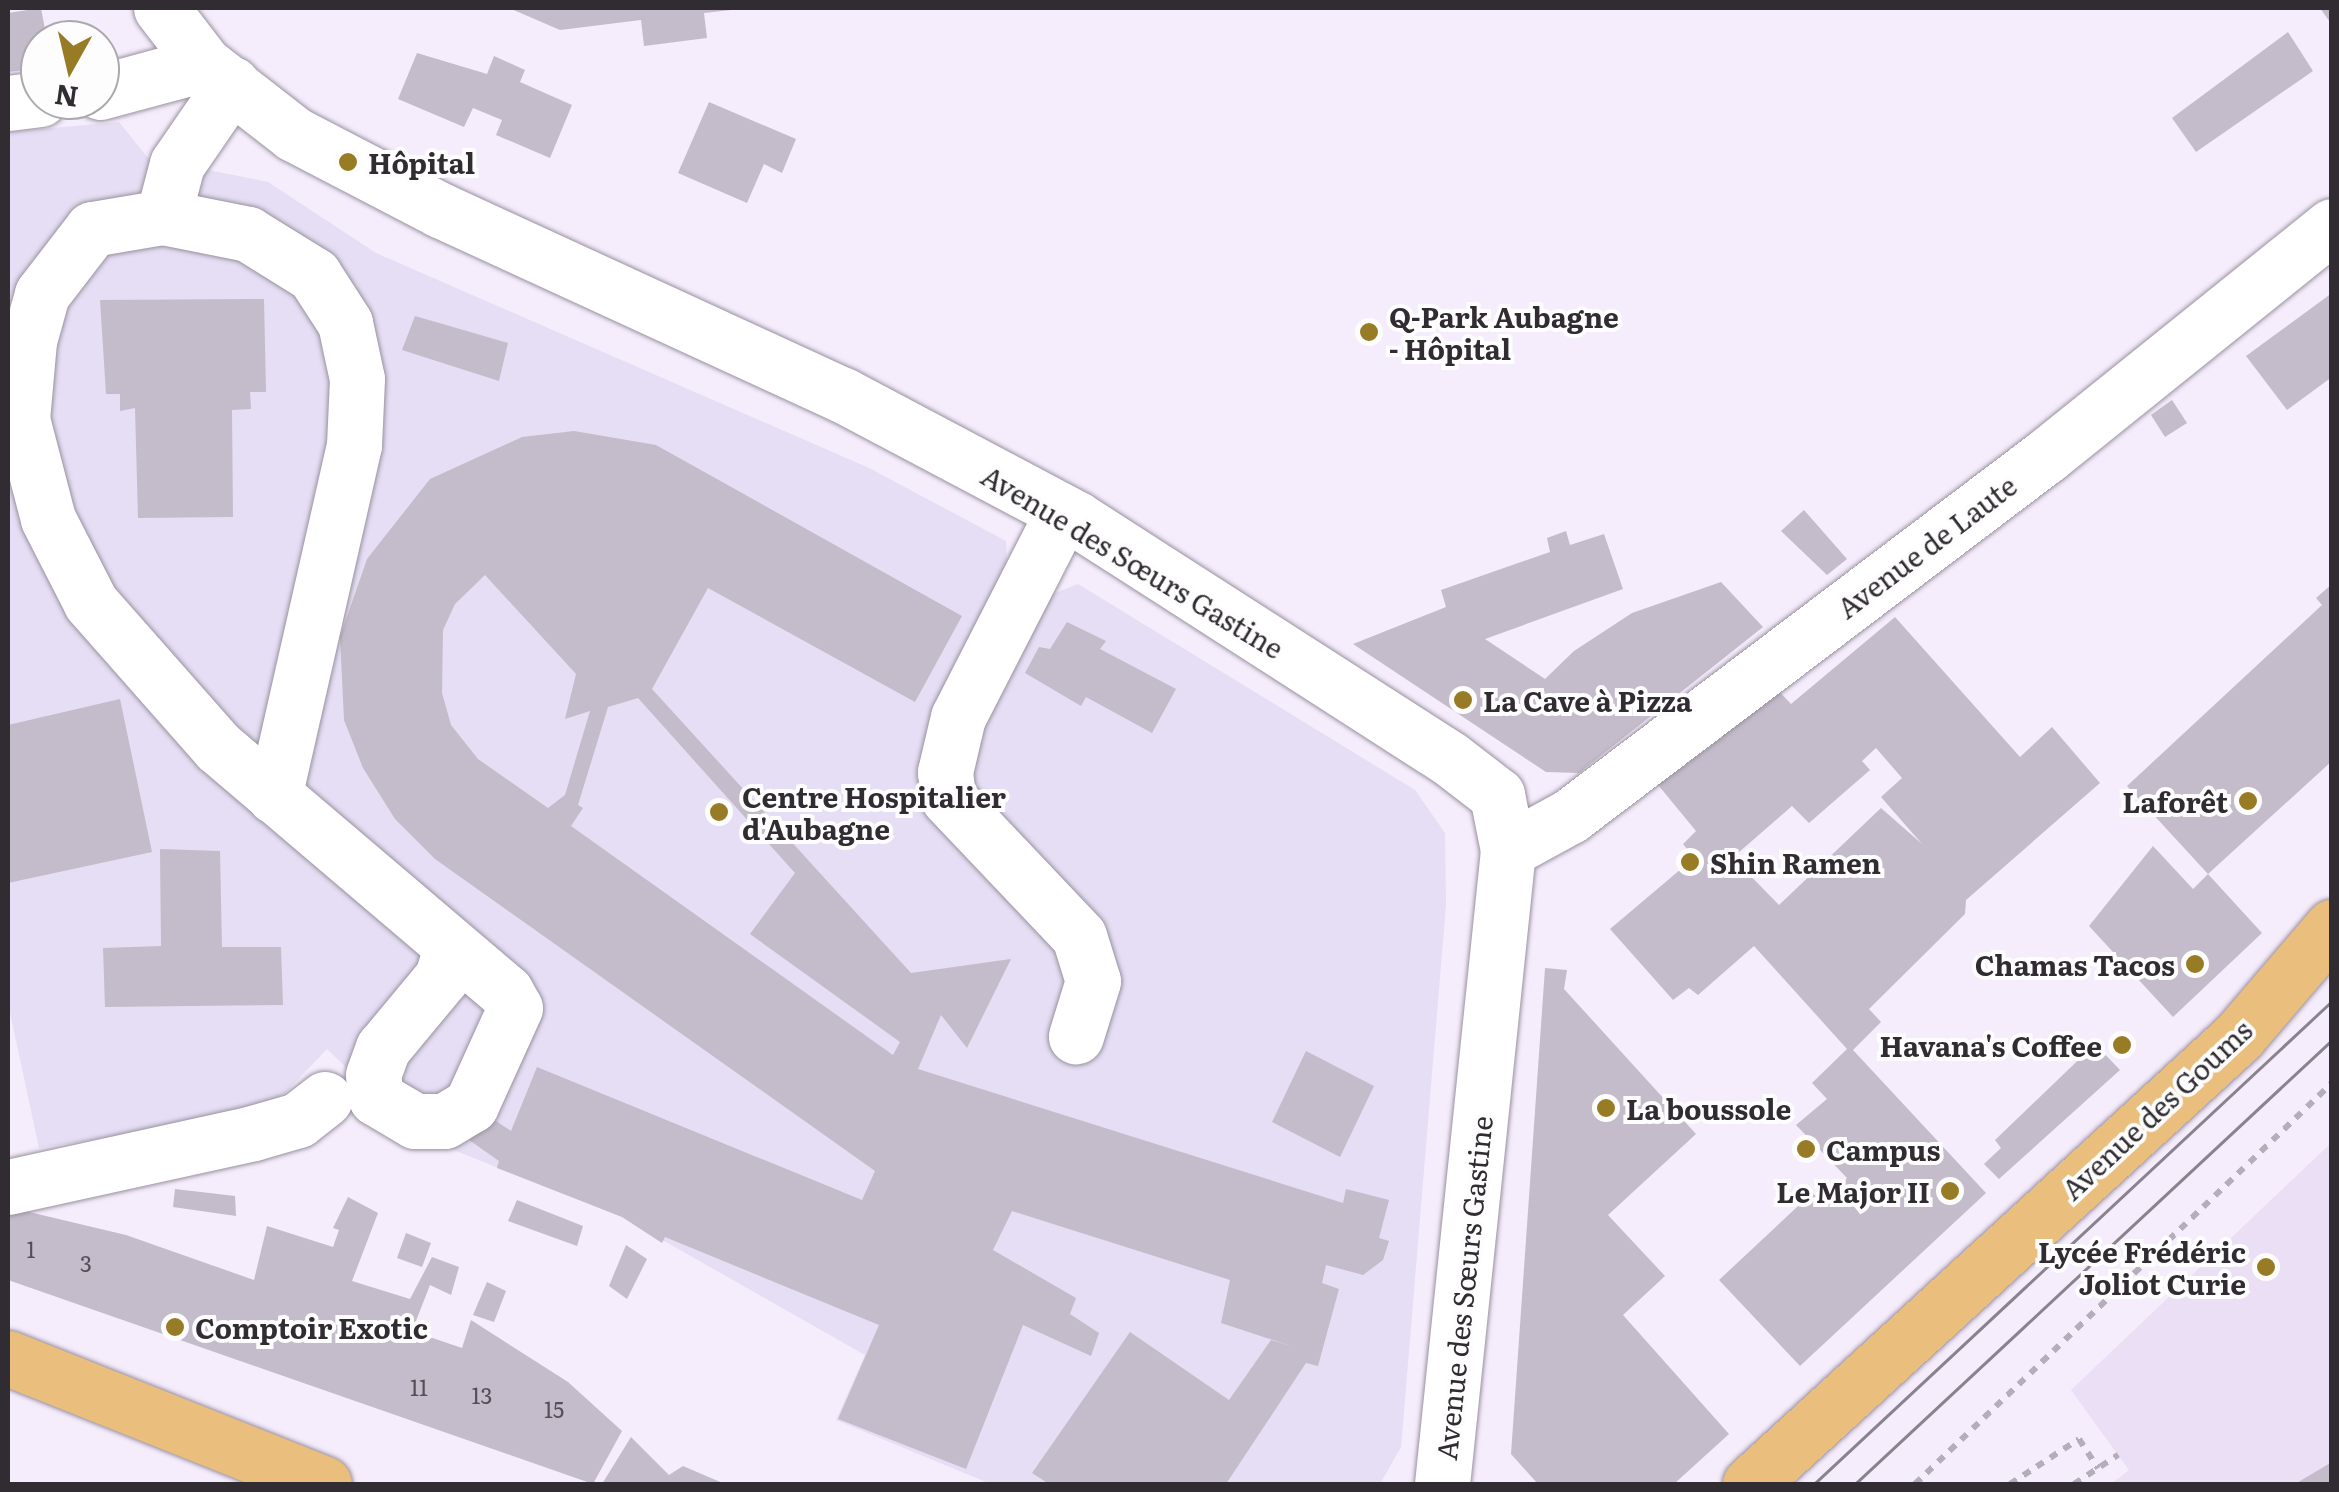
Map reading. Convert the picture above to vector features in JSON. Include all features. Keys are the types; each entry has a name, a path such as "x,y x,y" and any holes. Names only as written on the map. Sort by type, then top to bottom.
{"main road":[{"name":"Avenue des Goums","path":"1750,1484 2238,1037 2332,927"},
{"path":"8,1358 324,1484"}],"street":[{"name":"Avenue des Sœurs Gastine","path":"161,8 218,74 294,134 440,210 843,395 1063,512 1449,758 1497,796 1508,850 1442,1484"},
{"path":"120,89 218,74"},
{"path":"164,217 177,164 218,74"},
{"path":"274,796 354,444 356,378 345,323 314,275 248,234 164,217 92,229 42,294 29,342 22,419 48,519 91,603 218,747 274,796 451,947"},
{"name":"Avenue de Laute","path":"1508,850 1570,816 2030,468 2332,226"},
{"path":"1063,512 958,717 945,772 948,798 1079,936 1093,981 1076,1036"},
{"path":"8,1188 253,1133 298,1120 325,1099"}],"path":[{"path":"1916,1483 2332,1083"},
{"path":"2010,1484 2078,1439 2098,1468"},
{"path":"2074,1484 2118,1454"},
{"path":"1916,1483 1928,1484"}],"shaded area":[{"name":"Centre Hospitalier d'Aubagne","path":"119,122 148,158 268,182 376,253 869,468 1006,541 1007,568 1053,594 1078,584 1415,790 1445,833 1446,905 1401,1447 1380,1484 991,1484 836,1420 865,1355 622,1217 431,1141 400,1143 343,1103 350,1071 327,1049 285,1093 241,1117 39,1148 8,1003 8,132"},
{"name":"Lycée Frédéric Joliot Curie","path":"2331,1143 2331,1484 2111,1484 2129,1470 2071,1390"}],"building":[{"path":"41,8 43,20 20,20 20,70 8,72 8,13"},
{"path":"509,8 731,10 704,13 707,38 644,46 641,20 560,30"},
{"path":"2320,8 2332,8 2332,25"},
{"path":"2288,32 2313,71 2196,152 2172,118"},
{"path":"417,53 487,74 494,56 525,70 520,82 572,105 550,158 496,135 502,120 473,108 464,127 398,99"},
{"path":"709,102 796,139 782,173 764,164 747,203 678,173"},
{"path":"2332,293 2332,377 2287,410 2246,356"},
{"path":"264,299 266,392 250,392 251,409 232,410 233,517 138,518 135,408 120,411 120,394 106,394 100,300"},
{"path":"415,316 508,343 499,381 402,350"},
{"path":"2172,400 2187,423 2165,437 2151,415"},
{"path":"574,431 656,445 962,616 915,702 708,588 652,689 911,973 1011,959 967,1048 941,1015 918,1069 1343,1203 1346,1189 1389,1200 1379,1238 1389,1241 1383,1260 1363,1275 1326,1265 1322,1283 1339,1289 1318,1366 1306,1363 1226,1484 1049,1484 1032,1473 1130,1332 1229,1400 1271,1340 1294,1347 1221,1323 1230,1280 1012,1211 993,1250 1076,1298 1070,1314 1099,1333 1091,1356 1023,1325 966,1469 838,1419 879,1325 665,1237 662,1243 622,1217 497,1168 499,1161 469,1140 485,1114 511,1131 537,1067 862,1200 875,1171 435,859 395,819 363,768 344,720 340,637 367,559 430,479 522,437","holes":["485,575 576,674 565,719 590,711 565,795 548,808 478,759 451,725 442,693 443,630 455,604","638,698 795,873 750,934 900,1042 893,1055 571,826 583,808 578,805 608,707"]},
{"path":"1804,510 1847,559 1827,575 1781,531"},
{"path":"1566,531 1570,545 1604,534 1623,589 1485,639 1545,679 1574,651 1632,613 1721,582 1763,627 1579,773 1546,772 1353,644 1446,607 1441,590 1550,552 1547,538"},
{"path":"2332,584 2332,761 2208,874 2127,786 2322,605 2316,598"},
{"path":"1895,617 2020,757 2052,727 2100,783 1966,900 1965,914 1869,1009 1881,1022 1853,1050 1986,1193 1800,1366 1719,1280 1812,1193 1822,1201 1847,1178 1796,1125 1827,1099 1812,1083 1847,1049 1754,946 1698,995 1689,988 1673,1000 1610,929 1694,858 1683,844 1696,831 1654,780 1772,684 1791,704","holes":["1876,748 1902,778 1881,797 1922,844 1881,808 1779,905 1736,861 1738,853 1792,806 1809,823 1870,770 1862,761"]},
{"path":"1067,622 1106,641 1100,649 1176,689 1152,733 1086,697 1081,706 1025,673 1039,647 1050,649"},
{"path":"120,699 152,852 8,883 8,725"},
{"path":"2153,846 2193,889 2208,874 2262,933 2173,1017 2089,926"},
{"path":"160,849 220,851 222,947 281,947 283,1005 105,1007 103,948 161,946"},
{"path":"1545,968 1567,970 1564,989 1696,1134 1608,1215 1665,1276 1623,1315 1729,1434 1674,1484 1538,1484 1511,1454"},
{"path":"2095,1044 2120,1070 1999,1179 1984,1164 2001,1148 1995,1140"},
{"path":"1306,1051 1374,1086 1340,1157 1272,1122"},
{"path":"175,1189 235,1196 236,1216 173,1207"},
{"path":"348,1197 378,1213 352,1281 410,1299 432,1257 459,1267 451,1295 430,1285 412,1331 462,1348 471,1320 568,1382 622,1431 593,1484 8,1280 8,1207 126,1235 254,1280 267,1226 333,1247 339,1230 333,1228"},
{"path":"517,1200 583,1226 577,1246 508,1221"},
{"path":"406,1233 431,1243 422,1267 397,1258"},
{"path":"626,1245 647,1259 627,1299 609,1286"},
{"path":"487,1282 506,1291 494,1322 473,1315"},
{"path":"631,1437 669,1475 683,1466 725,1484 602,1484"},
{"path":"2332,1462 2332,1484 2295,1484"}],"tram line":[{"path":"1814,1484 2332,1001"},
{"path":"1855,1484 2332,1040"}],"place":[{"name":"Hôpital","path":"348,162"},
{"name":"Q-Park Aubagne - Hôpital","path":"1369,332"},
{"name":"La Cave à Pizza","path":"1463,700"},
{"name":"Laforêt","path":"2248,801"},
{"name":"Centre Hospitalier d'Aubagne","path":"719,812"},
{"name":"Shin Ramen","path":"1690,862"},
{"name":"Chamas Tacos","path":"2195,964"},
{"name":"Havana's Coffee","path":"2122,1045"},
{"name":"La boussole","path":"1606,1108"},
{"name":"Campus","path":"1806,1149"},
{"name":"Le Major II","path":"1950,1191"},
{"name":"Lycée Frédéric Joliot Curie","path":"2266,1267"},
{"name":"Comptoir Exotic","path":"175,1327"}]}
